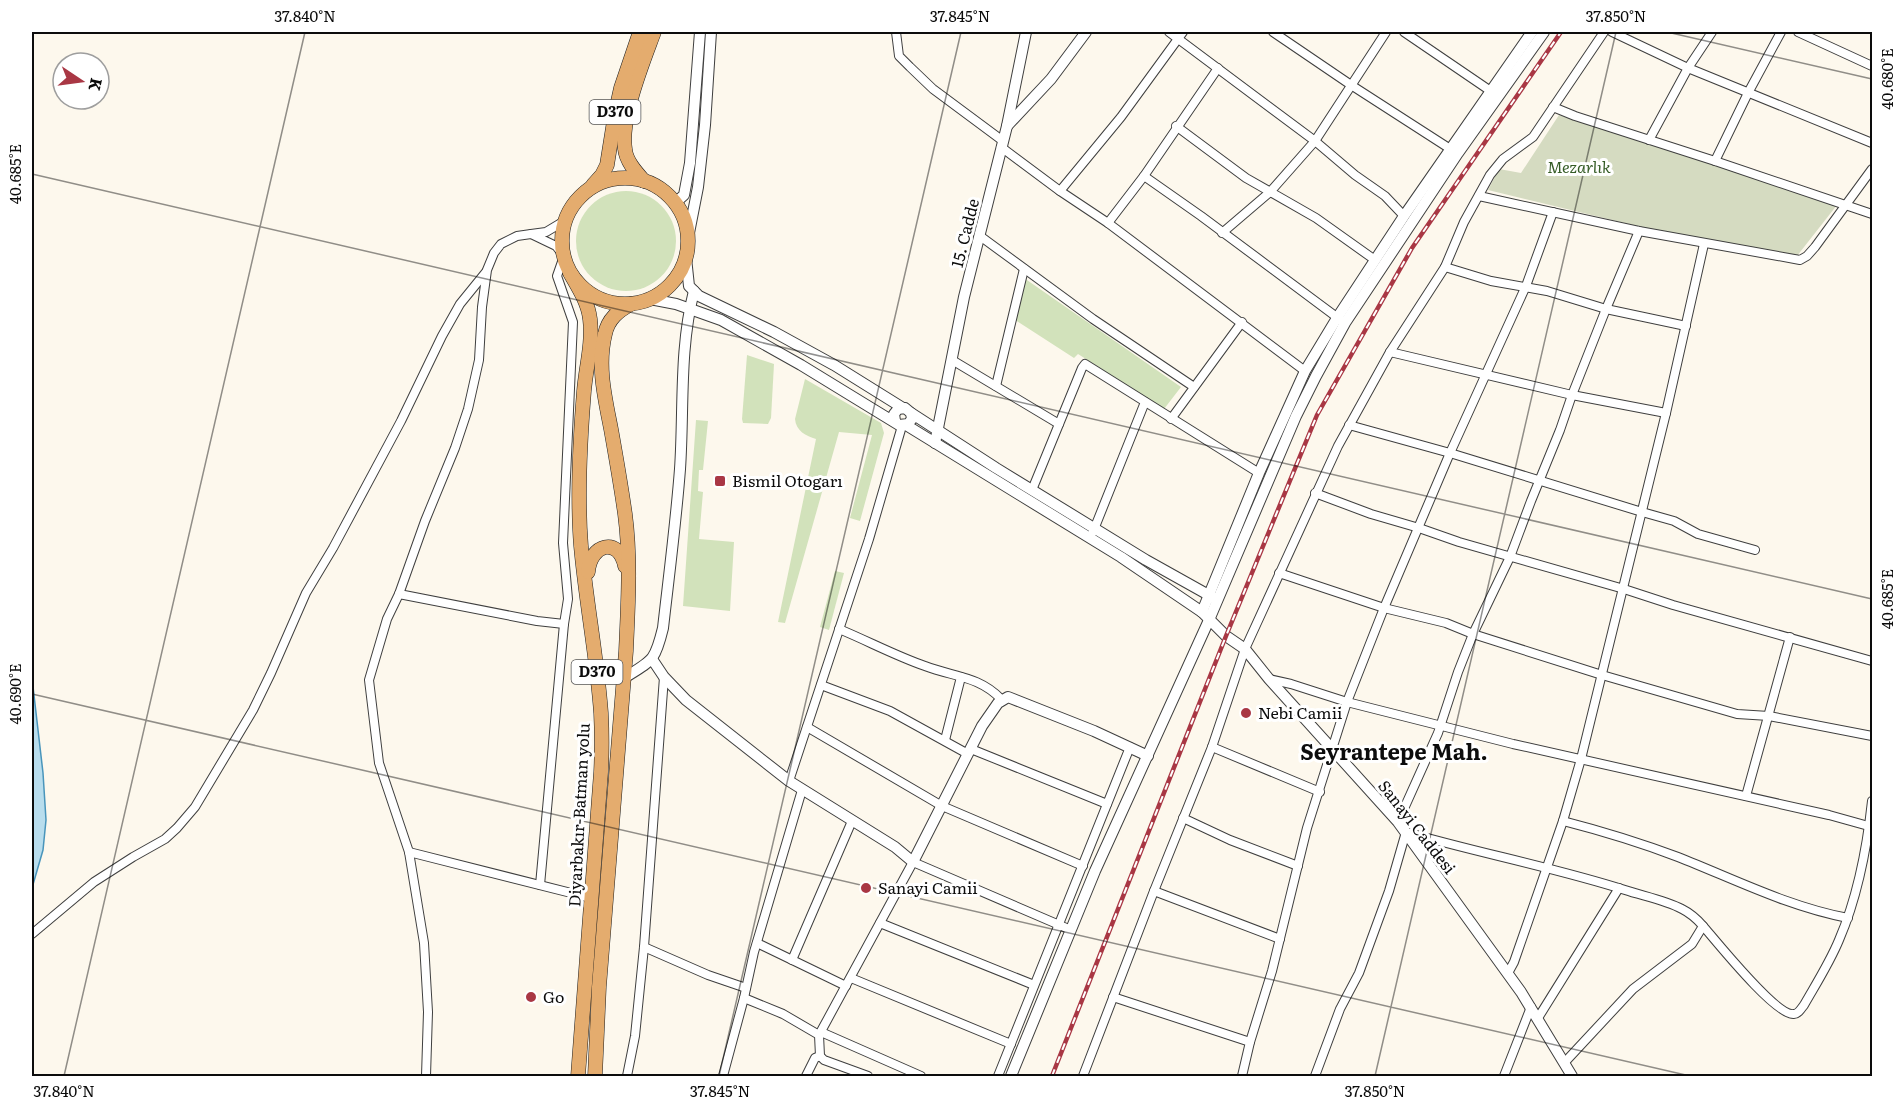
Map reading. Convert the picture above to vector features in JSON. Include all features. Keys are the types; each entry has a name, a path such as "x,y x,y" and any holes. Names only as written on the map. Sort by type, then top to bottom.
{"highway":[{"name":"D370","path":"588,190 602,175 607,165 621,88 640,32"},
{"name":"D370","path":"644,181 624,149 627,116 654,32"},
{"path":"624,178 644,181 661,189 675,202 684,219 688,238 686,258 678,275 665,290 650,299 631,304 614,303 597,298 582,287 570,273 564,256 562,238 566,220 574,204 588,190 605,181 624,178"},
{"name":"Diyarbakır-Batman yolu","path":"570,273 585,302 590,318 580,485 581,544 600,704 602,747 578,1077"},
{"name":"Diyarbakır-Batman yolu","path":"595,1077 599,987 624,678 627,577 625,518 601,368 605,333 611,320 620,310 631,304"},
{"path":"586,592 588,565 597,550 605,547 619,551 623,557 627,577"}],"street":[{"path":"675,202 684,195 690,163 700,32"},
{"path":"688,238 699,177 705,125 711,32"},
{"path":"896,32 898,56 933,89 1060,191 1108,222 1305,371"},
{"name":"15. Cadde","path":"935,443 964,297 1002,144 1026,32"},
{"path":"1006,126 1051,79 1086,32"},
{"path":"1169,32 1181,35 1218,68 1385,196 1404,216"},
{"path":"1273,32 1454,152"},
{"path":"1222,233 1270,192 1315,141 1386,32"},
{"path":"1404,32 1494,93"},
{"path":"1213,597 1259,473 1305,371 1494,93 1532,32"},
{"path":"1494,93 1544,32"},
{"path":"1083,1077 1212,747 1245,649 1315,493 1349,425 1390,352 1445,267 1464,222 1490,175 1503,159 1533,137 1604,32"},
{"path":"1612,32 1688,68 1872,144"},
{"path":"1649,140 1688,68 1712,32"},
{"path":"1715,161 1781,32"},
{"path":"1798,32 1872,66"},
{"path":"1060,191 1121,117 1181,35"},
{"path":"1108,222 1218,68"},
{"path":"1553,107 1872,214"},
{"path":"1176,126 1246,178 1316,218 1376,260"},
{"path":"1011,1077 1095,871 1148,756 1213,597 1341,321 1404,216 1454,152"},
{"path":"1479,196 1704,244 1800,260 1815,247 1872,169"},
{"path":"1143,176 1201,216 1341,321"},
{"path":"1242,1077 1250,1042 1272,971 1307,828 1347,702 1450,453 1526,286 1553,212"},
{"path":"426,1077 428,1012 424,943 409,852 379,763 369,680 387,618 399,594 468,410 479,360 487,270 494,253 501,244 517,236 546,232 566,220"},
{"path":"1398,822 1418,782 1473,634 1510,557 1605,309 1639,231"},
{"path":"531,234 556,246 564,256 557,276 573,322 563,543 568,599 540,885"},
{"path":"980,236 1093,319 1194,387"},
{"path":"1508,973 1514,962 1563,821 1581,759 1624,589 1704,244"},
{"path":"686,258 689,286 699,296 774,332 834,365 1032,490 1092,533"},
{"path":"1445,267 1491,280 1526,286 1605,309 1686,326"},
{"path":"996,386 1024,269"},
{"path":"32,934 94,882 165,839 195,807 253,710 306,594 401,421 442,336 460,304 487,270"},
{"path":"624,678 652,659 657,652 663,628 680,468 685,350 694,291"},
{"path":"650,299 676,303 721,320 1092,533 1213,597"},
{"path":"1171,419 1242,322"},
{"path":"1390,352 1572,395 1666,413"},
{"path":"952,360 1059,424"},
{"path":"1032,490 1085,364 1259,473"},
{"path":"1092,533 1145,402"},
{"path":"901,424 912,419 907,410"},
{"path":"901,424 894,416 896,411 907,410"},
{"path":"789,782 869,539 901,424"},
{"path":"1349,425 1674,521 1698,534 1755,550"},
{"path":"1315,493 1371,514 1459,542 1872,660"},
{"name":"Sanayi Caddesi","path":"1092,533 1205,616 1226,636 1245,649 1269,679 1398,822 1508,973 1538,1018 1572,1077"},
{"path":"1279,573 1384,608 1446,623 1473,634 1602,675 1737,714 1769,716 1872,736"},
{"path":"399,594 537,621 564,624"},
{"path":"839,629 913,662 983,684 1001,699"},
{"path":"1746,796 1790,637"},
{"path":"652,659 664,677 686,700 789,782 895,847 913,862 1071,930"},
{"path":"627,1077 635,1036 645,947 664,677"},
{"path":"945,740 961,677"},
{"path":"1269,679 1347,702 1440,725 1871,826"},
{"path":"821,685 890,711 969,752 1107,804"},
{"path":"868,1077 824,1060 820,1056 820,1033 913,862 982,726 1001,699 1008,697 1094,731 1148,756"},
{"path":"807,727 942,806 1083,866"},
{"path":"998,1077 1130,747"},
{"path":"1212,747 1320,792"},
{"path":"723,1077 757,943 802,790"},
{"path":"1315,1077 1340,1009 1359,973 1389,891 1406,832 1547,867 1680,908 1698,920 1770,1001 1792,1015 1804,1005 1839,942 1848,918 1871,826 1872,801"},
{"path":"1183,818 1230,840 1298,866"},
{"path":"792,960 852,820"},
{"path":"1563,821 1677,857 1761,891 1828,914 1848,918"},
{"path":"409,852 591,898"},
{"path":"1538,1018 1619,888"},
{"path":"1154,891 1280,939"},
{"path":"880,923 1035,985"},
{"path":"1564,1062 1633,989 1692,944 1703,926"},
{"path":"757,943 792,960 1011,1044"},
{"path":"645,947 708,975 746,988"},
{"path":"1113,997 1250,1042"},
{"path":"744,998 921,1077"},
{"path":"1504,1077 1530,1007"},
{"path":"806,1077 815,1058 820,1056"}],"green space":[{"name":"Mezarlık","path":"1559,115 1837,205 1797,256 1687,238 1488,190 1499,169 1521,173"},
{"path":"626,191 645,195 661,206 672,222 676,241 672,260 661,276 645,287 626,291 607,287 591,276 580,260 576,241 580,222 591,206 607,195"},
{"path":"1024,278 1181,387 1164,409 1078,354 1074,358 1012,318"},
{"path":"747,355 774,364 771,418 768,424 743,423"},
{"path":"805,379 881,423 884,433 860,521 850,518 872,435 839,432 785,623 778,622 816,439 802,432 797,427 795,419"},
{"path":"696,420 708,421 703,470 699,470 698,491 703,492 699,539 734,542 730,611 683,606"},
{"path":"835,571 844,573 829,630 820,627"}],"water":[{"path":"32,678 46,820 43,850 32,888"}],"railway":[{"path":"1052,1076 1226,636 1317,415 1412,248 1561,32"}],"place":[{"name":"Bismil Otogarı","path":"720,481"},
{"name":"Nebi Camii","path":"1246,713"},
{"name":"Sanayi Camii","path":"866,888"},
{"name":"Go","path":"531,997"}],"district":[{"name":"Seyrantepe Mah.","path":"1394,752"}]}
